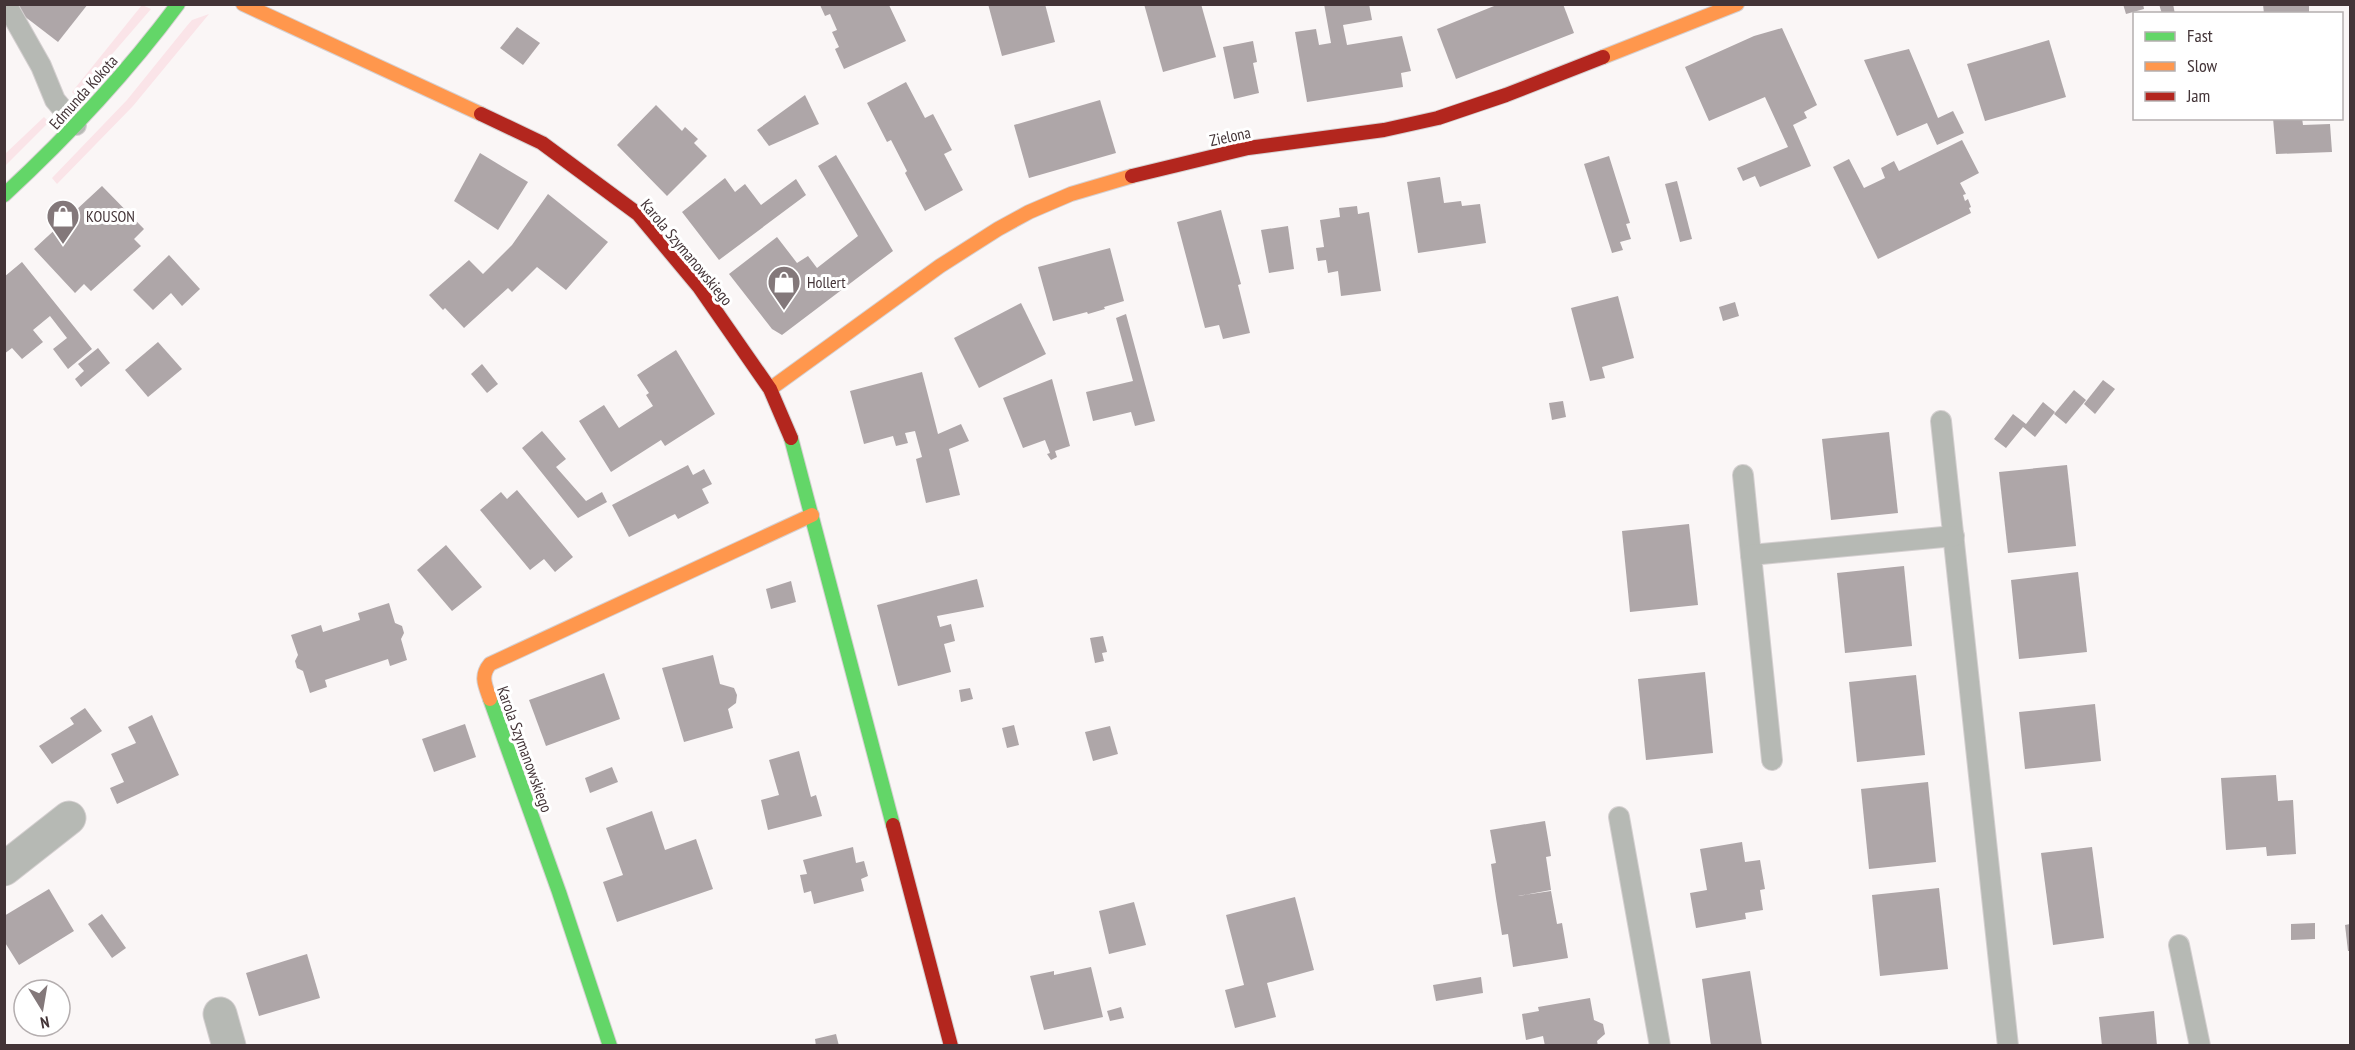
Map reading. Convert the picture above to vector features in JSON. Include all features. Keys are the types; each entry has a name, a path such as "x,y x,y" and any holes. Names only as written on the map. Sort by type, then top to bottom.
{"street":[{"name":"Edmunda Kokota","path":"4,195 76,125 129,66 178,4"},
{"name":"Karola Szymanowskiego","path":"243,4 542,143 592,177 638,214 699,287 770,389 782,411 791,438 951,1046"},
{"name":"Zielona","path":"770,389 940,266 998,229 1029,212 1071,194 1142,173 1239,150 1282,142 1384,130 1438,118 1506,95 1737,4"},
{"name":"Karola Szymanowskiego","path":"610,1046 559,892 483,680 484,671 490,664 812,515"},
{"path":"4,869 69,818"},
{"path":"220,1014 229,1046"}],"lane":[{"path":"6,4 41,66 55,100 76,125"},
{"path":"1941,421 2008,1046"},
{"path":"1743,475 1772,760"},
{"path":"1751,555 1954,536"},
{"path":"1619,817 1660,1046"},
{"path":"2179,945 2200,1046"}],"shaded area":[{"path":"142,5 151,9 76,96 72,92"},
{"path":"209,14 133,106 57,184 52,178 127,100 192,20"},
{"path":"44,117 49,122 5,166 5,154"}],"building":[{"path":"19,4 88,4 58,42 15,9"},
{"path":"988,4 1045,4 1055,42 1002,56"},
{"path":"1144,4 1201,4 1216,57 1163,72"},
{"path":"1324,4 1369,4 1372,20 1343,25 1347,45 1402,36 1411,71 1401,73 1403,87 1307,102 1295,32 1316,29 1319,45 1331,43"},
{"path":"1499,4 1563,4 1574,33 1456,79 1437,29"},
{"path":"2123,4 2143,4 2144,9 2126,14"},
{"path":"2159,4 2173,4 2175,12 2161,12"},
{"path":"2263,4 2309,4 2309,12 2264,12"},
{"path":"820,5 889,5 906,41 844,69 835,49 839,47 832,32 837,30 830,14 825,16"},
{"path":"517,27 540,43 523,65 500,48"},
{"path":"1782,28 1817,105 1804,112 1807,118 1793,125 1811,166 1760,187 1755,176 1743,181 1737,168 1788,147 1765,97 1709,121 1685,67 1754,36"},
{"path":"2049,40 2066,97 1985,121 1967,64"},
{"path":"1253,41 1257,62 1253,63 1259,93 1234,99 1223,47"},
{"path":"1909,49 1938,118 1953,111 1964,133 1937,145 1927,123 1897,136 1864,60"},
{"path":"906,82 925,118 933,114 952,150 944,154 963,190 925,211 891,140 887,142 867,103"},
{"path":"805,95 819,124 769,146 757,130"},
{"path":"1100,100 1116,153 1029,178 1014,125"},
{"path":"656,105 682,131 685,127 698,139 694,143 707,156 667,196 617,145"},
{"path":"2273,120 2302,120 2303,125 2330,124 2332,152 2276,154"},
{"path":"1962,140 1979,173 1960,183 1966,194 1963,195 1965,201 1968,199 1971,207 1969,208 1971,213 1878,259 1833,167 1849,159 1864,188 1885,178 1881,168 1894,161 1899,171"},
{"path":"480,153 528,182 498,230 454,201"},
{"path":"836,155 893,251 782,335 772,329 729,274 777,237 797,263 808,256 817,268 858,236 818,166"},
{"path":"1609,156 1630,223 1626,224 1631,239 1620,242 1623,250 1612,253 1584,164"},
{"path":"1440,177 1444,203 1461,201 1462,206 1480,204 1486,243 1418,253 1407,182"},
{"path":"725,178 735,192 745,184 761,205 796,179 806,195 719,260 682,212"},
{"path":"1677,181 1692,239 1680,242 1665,184"},
{"path":"102,186 144,229 134,239 141,246 91,291 84,284 75,293 34,249"},
{"path":"548,194 608,242 566,290 537,267 512,292 508,288 464,328 429,295 469,260 483,274 512,245"},
{"path":"1357,206 1358,214 1369,212 1381,291 1341,296 1338,271 1328,273 1326,260 1318,261 1316,248 1324,247 1320,220 1340,217 1339,208"},
{"path":"1221,210 1241,284 1238,285 1250,333 1223,339 1219,325 1205,328 1177,222"},
{"path":"1288,226 1294,269 1269,273 1261,230"},
{"path":"1110,248 1124,301 1088,314 1087,312 1053,321 1038,267"},
{"path":"169,255 200,289 182,306 171,293 153,310 133,290"},
{"path":"22,262 92,349 68,369 53,349 67,338 50,316 33,330 43,342 22,359 12,348 4,354 4,277"},
{"path":"1618,296 1634,358 1602,367 1605,378 1590,381 1571,308"},
{"path":"1735,302 1739,316 1723,321 1719,307"},
{"path":"1021,303 1046,354 979,388 954,338"},
{"path":"1126,314 1155,421 1135,426 1131,412 1093,421 1086,392 1133,381 1116,318"},
{"path":"158,342 182,369 148,397 125,370"},
{"path":"98,348 110,363 81,387 75,379 84,371 78,364"},
{"path":"676,350 715,414 665,446 661,440 611,472 579,421 604,405 619,428 653,406 646,395 649,393 637,375"},
{"path":"482,364 498,384 487,393 471,374"},
{"path":"922,372 938,434 961,424 969,441 949,449 960,495 926,503 916,459 922,457 915,431 905,433 908,443 896,446 893,436 864,444 850,391"},
{"path":"1052,379 1070,446 1055,451 1057,457 1051,460 1047,454 1050,453 1045,440 1023,448 1003,398"},
{"path":"2103,380 2115,389 2095,414 2084,404"},
{"path":"2074,390 2086,400 2066,424 2054,414"},
{"path":"1563,401 1566,417 1552,420 1549,403"},
{"path":"2043,402 2055,412 2035,437 2023,427 2006,448 1994,439 2013,414 2026,424"},
{"path":"542,431 566,459 556,467 586,501 602,492 607,502 578,518 522,448"},
{"path":"1889,432 1898,513 1831,520 1822,439"},
{"path":"688,465 693,475 704,469 712,484 702,489 709,503 678,519 675,514 629,537 612,505"},
{"path":"2067,465 2076,546 2008,553 1999,472"},
{"path":"517,490 573,557 555,572 544,559 530,570 480,510 501,492 507,499"},
{"path":"1689,524 1698,605 1630,612 1622,531"},
{"path":"446,545 482,587 452,611 417,570"},
{"path":"1904,566 1912,646 1845,653 1837,573"},
{"path":"2078,572 2087,652 2019,659 2011,580"},
{"path":"977,579 984,607 937,616 940,627 951,624 955,641 944,644 951,672 898,686 877,605"},
{"path":"791,581 796,602 771,609 766,589"},
{"path":"389,603 395,623 402,626 404,633 401,639 407,660 390,666 388,659 325,680 327,687 310,693 303,671 297,668 295,661 298,655 291,635 321,625 323,632 360,620 358,613"},
{"path":"1103,636 1107,652 1102,653 1104,661 1095,663 1090,638"},
{"path":"713,655 720,684 734,688 737,695 736,703 728,709 733,728 684,742 662,668"},
{"path":"1705,672 1713,753 1646,760 1638,679"},
{"path":"604,673 620,719 546,746 529,700"},
{"path":"1916,675 1925,755 1857,762 1849,682"},
{"path":"970,688 973,699 961,702 959,690"},
{"path":"2095,704 2101,761 2025,769 2019,712"},
{"path":"85,708 102,731 52,764 39,746 74,724 70,718"},
{"path":"152,715 179,775 117,804 110,788 124,782 111,754 136,743 128,727"},
{"path":"465,724 476,757 434,772 422,739"},
{"path":"1014,725 1019,745 1007,748 1002,728"},
{"path":"1110,726 1118,754 1093,761 1085,732"},
{"path":"799,751 811,797 816,795 822,816 768,830 761,800 779,795 769,760"},
{"path":"612,767 618,782 590,793 585,778"},
{"path":"2276,775 2278,801 2293,800 2296,854 2267,856 2266,847 2226,850 2221,778"},
{"path":"1928,782 1936,862 1869,869 1861,789"},
{"path":"652,811 665,850 696,839 713,889 617,922 603,882 623,875 606,828"},
{"path":"1545,821 1551,856 1546,857 1551,890 1518,896 1551,891 1557,924 1562,923 1568,958 1513,967 1508,934 1502,935 1491,864 1496,863 1490,830"},
{"path":"1742,842 1745,862 1760,860 1765,889 1760,890 1763,910 1745,913 1746,919 1696,928 1690,893 1707,890 1700,849"},
{"path":"853,847 856,863 864,861 868,876 861,879 864,891 814,904 811,891 804,893 800,875 807,874 803,860"},
{"path":"2092,847 2104,938 2053,945 2041,853"},
{"path":"1939,888 1948,969 1880,976 1872,895"},
{"path":"49,889 74,931 19,965 4,941 4,916"},
{"path":"1295,897 1314,970 1267,983 1276,1017 1235,1028 1225,990 1244,985 1226,915"},
{"path":"1134,902 1146,945 1109,954 1099,911"},
{"path":"102,914 126,948 112,958 88,924"},
{"path":"2315,923 2315,939 2291,940 2291,924"},
{"path":"2350,924 2350,951 2348,951 2345,925"},
{"path":"307,954 320,998 259,1016 246,973"},
{"path":"1091,967 1103,1017 1044,1030 1030,976 1054,971 1054,975"},
{"path":"1750,971 1762,1046 1711,1046 1702,979"},
{"path":"1481,977 1483,993 1436,1001 1433,985"},
{"path":"1590,998 1594,1020 1603,1024 1605,1034 1597,1041 1598,1046 1545,1046 1543,1036 1526,1040 1522,1014 1539,1011 1538,1007"},
{"path":"1121,1007 1124,1018 1110,1021 1107,1011"},
{"path":"2154,1011 2157,1046 2102,1046 2099,1017"},
{"path":"836,1034 839,1046 816,1046 815,1039"}],"traffic: fast":[{"path":"4,195 96,104 178,4"},
{"path":"791,438 893,825"},
{"path":"490,699 559,892 610,1046"}],"traffic: slow":[{"path":"243,4 481,114"},
{"path":"1603,57 1737,4"},
{"path":"770,389 940,266 998,229 1029,212 1071,194 1132,176"},
{"path":"490,699 484,677 490,664 812,515"}],"traffic: jam":[{"path":"1132,176 1248,148 1384,130 1438,118 1506,95 1603,57"},
{"path":"481,114 542,143 638,214 699,287 770,389 791,438"},
{"path":"893,825 951,1046"}],"place":[{"name":"KOUSON","path":"63,245"},
{"name":"Hollert","path":"784,311"}]}
